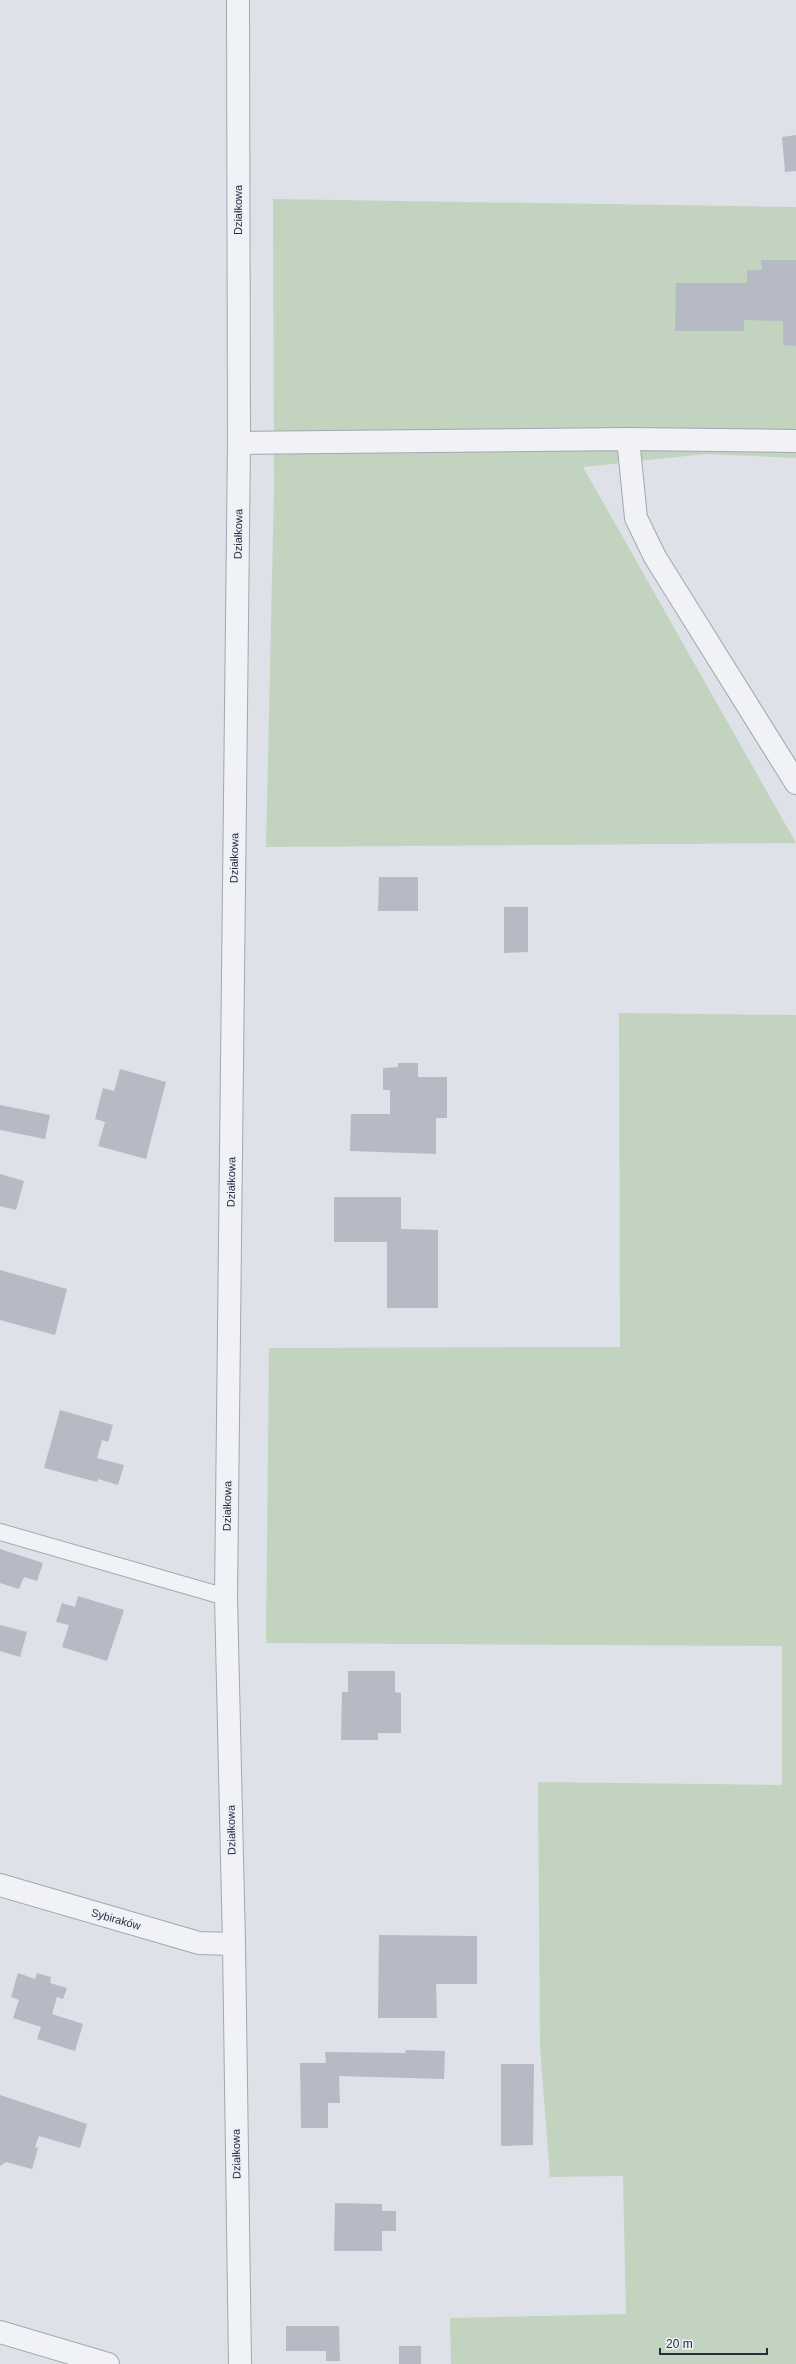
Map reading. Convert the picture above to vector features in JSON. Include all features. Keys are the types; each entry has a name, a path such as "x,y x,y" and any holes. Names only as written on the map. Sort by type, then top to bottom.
{"street":[{"name":"Działkowa","path":"238,0 239,443 226,1597 234,1944 240,2364"},
{"path":"628,439 636,518 648,544 796,783"},
{"path":"239,443 628,439 796,441"},
{"name":"Sybiraków","path":"0,1885 199,1943 234,1944"},
{"path":"0,2332 108,2364"}],"lane":[{"path":"0,1532 226,1597"}],"green space":[{"path":"273,199 796,207 796,458 705,454 583,467 796,843 266,847 274,491"},
{"path":"619,1013 796,1015 796,2364 451,2364 450,2318 626,2314 623,2176 550,2177 540,2047 538,1782 782,1785 782,1646 266,1643 269,1348 620,1347"}],"building":[{"path":"796,135 796,171 785,172 782,137"},
{"path":"761,260 796,260 796,346 783,345 783,321 744,320 744,331 675,331 676,283 747,283 747,270 762,270"},
{"path":"379,877 418,877 418,911 378,911"},
{"path":"504,907 528,907 528,952 504,953"},
{"path":"398,1063 418,1063 418,1077 447,1077 447,1118 436,1118 436,1154 350,1151 351,1114 390,1114 390,1090 383,1090 383,1068 398,1067"},
{"path":"120,1069 166,1082 146,1159 98,1146 105,1122 95,1119 103,1088 114,1091"},
{"path":"0,1105 50,1115 45,1139 0,1130"},
{"path":"0,1174 24,1181 16,1210 0,1206"},
{"path":"334,1197 401,1197 401,1229 438,1230 438,1308 387,1308 387,1242 334,1242"},
{"path":"0,1270 67,1289 55,1335 0,1320"},
{"path":"60,1410 113,1425 108,1442 102,1440 97,1458 124,1465 118,1485 98,1479 97,1482 44,1468"},
{"path":"0,1549 43,1563 37,1581 24,1577 19,1589 0,1583"},
{"path":"78,1596 124,1610 107,1661 62,1647 69,1625 56,1622 62,1603 75,1607"},
{"path":"0,1625 27,1632 20,1657 0,1651"},
{"path":"348,1671 395,1671 395,1692 401,1693 401,1733 378,1733 378,1740 341,1740 342,1692 348,1692"},
{"path":"379,1935 477,1936 477,1984 436,1984 437,2018 378,2018"},
{"path":"18,1973 35,1979 37,1973 51,1977 50,1983 67,1988 63,1999 57,1997 52,2014 83,2024 75,2051 37,2039 41,2027 13,2018 19,2000 11,1997"},
{"path":"406,2050 445,2051 444,2079 339,2076 340,2103 328,2103 328,2128 301,2128 300,2063 326,2063 325,2052 405,2053"},
{"path":"501,2064 534,2064 533,2145 501,2146"},
{"path":"0,2095 87,2124 80,2148 39,2136 35,2147 38,2148 32,2169 6,2162 0,2166"},
{"path":"335,2203 382,2204 382,2211 396,2211 396,2231 382,2231 382,2251 334,2251"},
{"path":"286,2326 339,2326 340,2361 326,2361 326,2351 286,2351"},
{"path":"399,2346 421,2346 421,2364 399,2364"}]}
